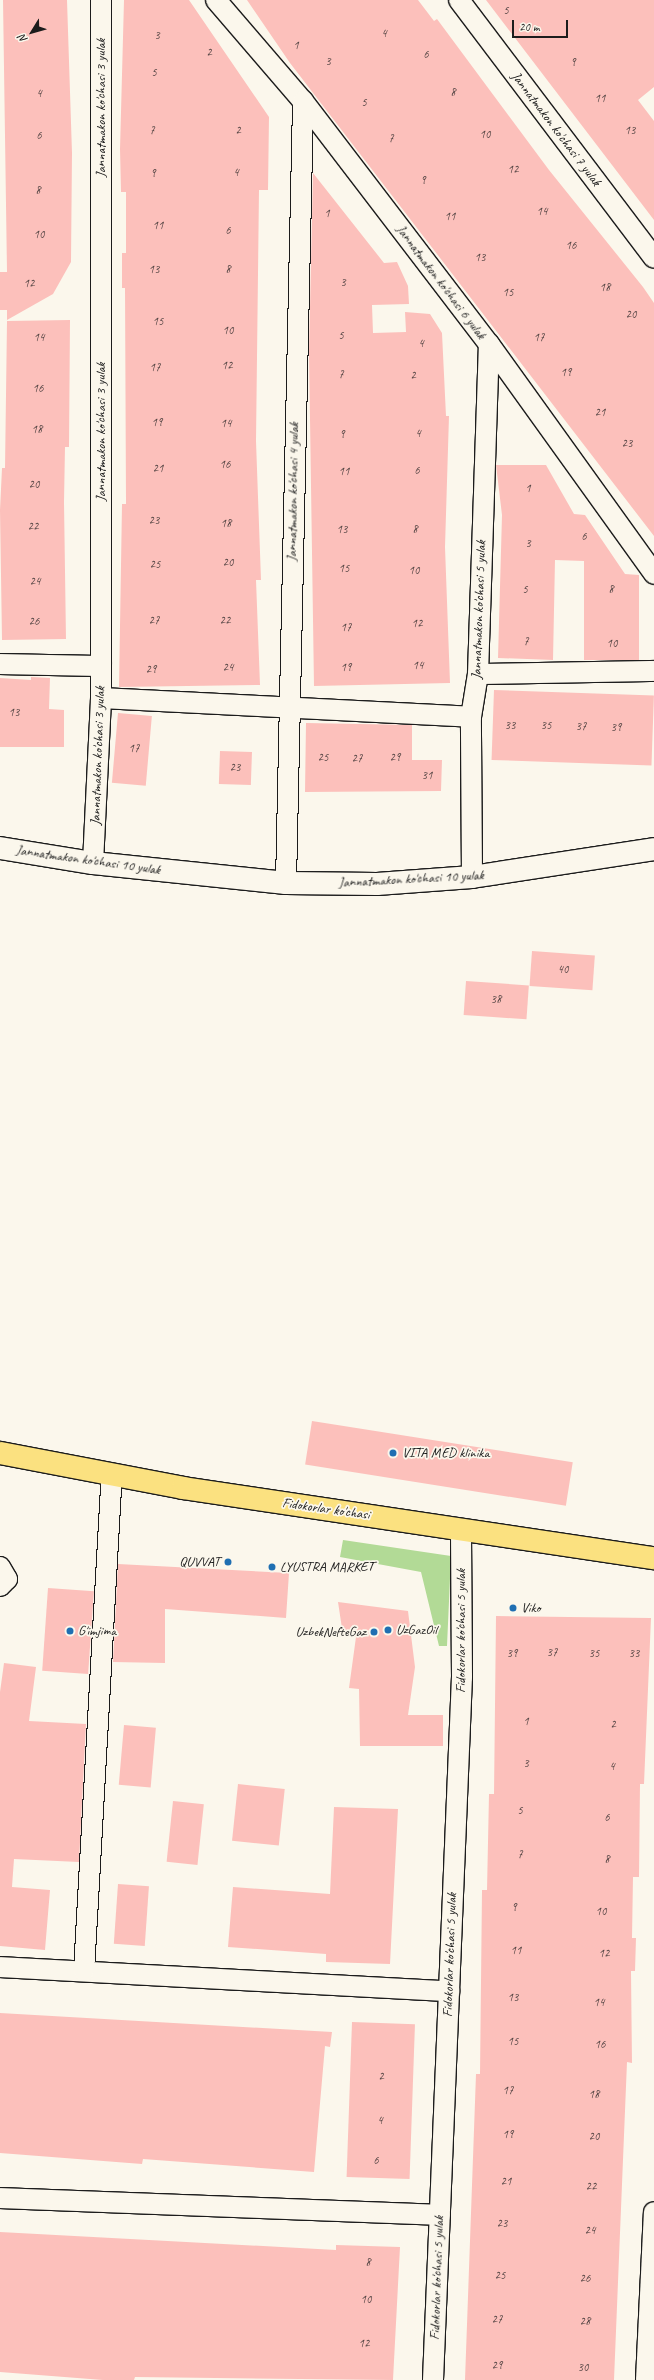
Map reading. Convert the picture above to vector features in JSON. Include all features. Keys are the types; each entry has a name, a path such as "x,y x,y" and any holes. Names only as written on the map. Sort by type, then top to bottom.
{"main road":[{"name":"Fidokorlar ko'chasi","path":"0,1453 112,1475 654,1558"}],"street":[{"name":"Jannatmakon ko'chasi 3 yulak","path":"93,863 101,698 101,0"},
{"name":"Jannatmakon ko'chasi 6 yulak","path":"216,0 303,101 489,344 654,574"},
{"name":"Jannatmakon ko'chasi 7 yulak","path":"459,0 654,258"},
{"name":"Jannatmakon ko'chasi 4 yulak","path":"286,884 287,706 303,101"},
{"name":"Jannatmakon ko'chasi 5 yulak","path":"472,877 471,717 478,674 489,344"},
{"path":"0,664 101,666"},
{"path":"478,674 654,671"},
{"path":"101,698 287,706 471,717"},
{"name":"Jannatmakon ko'chasi 10 yulak","path":"0,848 93,863 286,884 377,884 472,877 654,849"},
{"path":"84,1971 112,1475"},
{"name":"Fidokorlar ko'chasi 5 yulak","path":"433,2380 462,1677 461,1529"},
{"path":"0,1567 7,1579 0,1586"},
{"path":"0,1967 449,1991"},
{"path":"0,2198 440,2215"},
{"path":"646,2380 654,2212"}],"green space":[{"path":"343,1540 451,1556 447,1646 439,1646 421,1572 340,1557"}],"building":[{"path":"3,0 67,0 72,153 71,262 53,294 7,320 7,310 0,310 0,272 7,272"},
{"path":"124,0 189,0 269,117 268,190 259,190 256,441 261,580 256,580 260,685 119,687 122,504 126,504 125,288 122,288 122,253 126,253 126,192 121,192 120,149"},
{"path":"247,0 418,0 434,21 437,19 549,170 643,287 654,303 654,536 290,63"},
{"path":"486,0 654,0 654,87 638,100 654,121 654,220"},
{"path":"313,173 384,263 397,262 408,286 409,304 372,305 373,333 406,332 405,312 430,314 442,333 446,416 449,416 445,547 450,683 314,686 309,352"},
{"path":"70,320 69,447 65,447 64,502 66,639 2,640 0,510 2,468 5,468 7,321"},
{"path":"496,465 546,465 574,514 585,515 625,574 639,575 639,660 584,660 584,561 555,560 553,660 498,658 502,515"},
{"path":"31,677 50,678 49,709 64,710 64,747 0,747 0,678 31,680"},
{"path":"494,690 654,696 651,766 492,760"},
{"path":"118,713 152,716 146,786 112,783"},
{"path":"306,723 412,725 412,760 442,760 441,791 305,792"},
{"path":"220,751 252,752 251,785 219,784"},
{"path":"532,951 595,955 592,990 530,986"},
{"path":"466,981 529,985 526,1019 464,1015"},
{"path":"312,1421 573,1462 566,1506 305,1464"},
{"path":"118,1564 289,1573 286,1618 165,1609 165,1663 113,1662"},
{"name":"G'imjima","path":"48,1588 94,1591 88,1674 42,1671"},
{"path":"338,1602 408,1611 415,1667 408,1715 443,1715 443,1746 360,1746 359,1689 349,1688 356,1637 343,1635"},
{"path":"496,1616 651,1618 644,1784 640,1784 639,1877 633,1877 632,1938 636,1938 635,1971 631,1971 632,2063 627,2062 614,2380 465,2380 476,2074 480,2074 482,1890 487,1890 489,1794 494,1794"},
{"path":"4,1663 36,1667 29,1721 86,1724 79,1862 14,1859 12,1887 50,1890 45,1950 0,1946 0,1692"},
{"path":"124,1725 156,1728 151,1788 119,1785"},
{"path":"238,1784 285,1789 279,1846 232,1841"},
{"path":"173,1801 204,1804 197,1865 167,1862"},
{"path":"334,1807 398,1809 390,1964 326,1962 326,1954 228,1947 233,1887 330,1894"},
{"path":"118,1884 149,1886 145,1946 114,1944"},
{"path":"0,2013 332,2032 330,2047 325,2046 314,2172 143,2159 142,2164 0,2153"},
{"path":"352,2022 415,2024 410,2179 347,2177"},
{"path":"0,2232 336,2250 336,2245 400,2247 393,2380 135,2377 134,2380 103,2380 0,2372"}],"place":[{"name":"VITA MED klinika","path":"393,1453"},
{"name":"QUVVAT","path":"228,1562"},
{"name":"LYUSTRA MARKET","path":"272,1567"},
{"name":"Viko","path":"513,1608"},
{"name":"UzGazOil","path":"388,1630"},
{"name":"G'imjima","path":"70,1631"},
{"name":"UzbekNefteGaz","path":"374,1632"}]}
